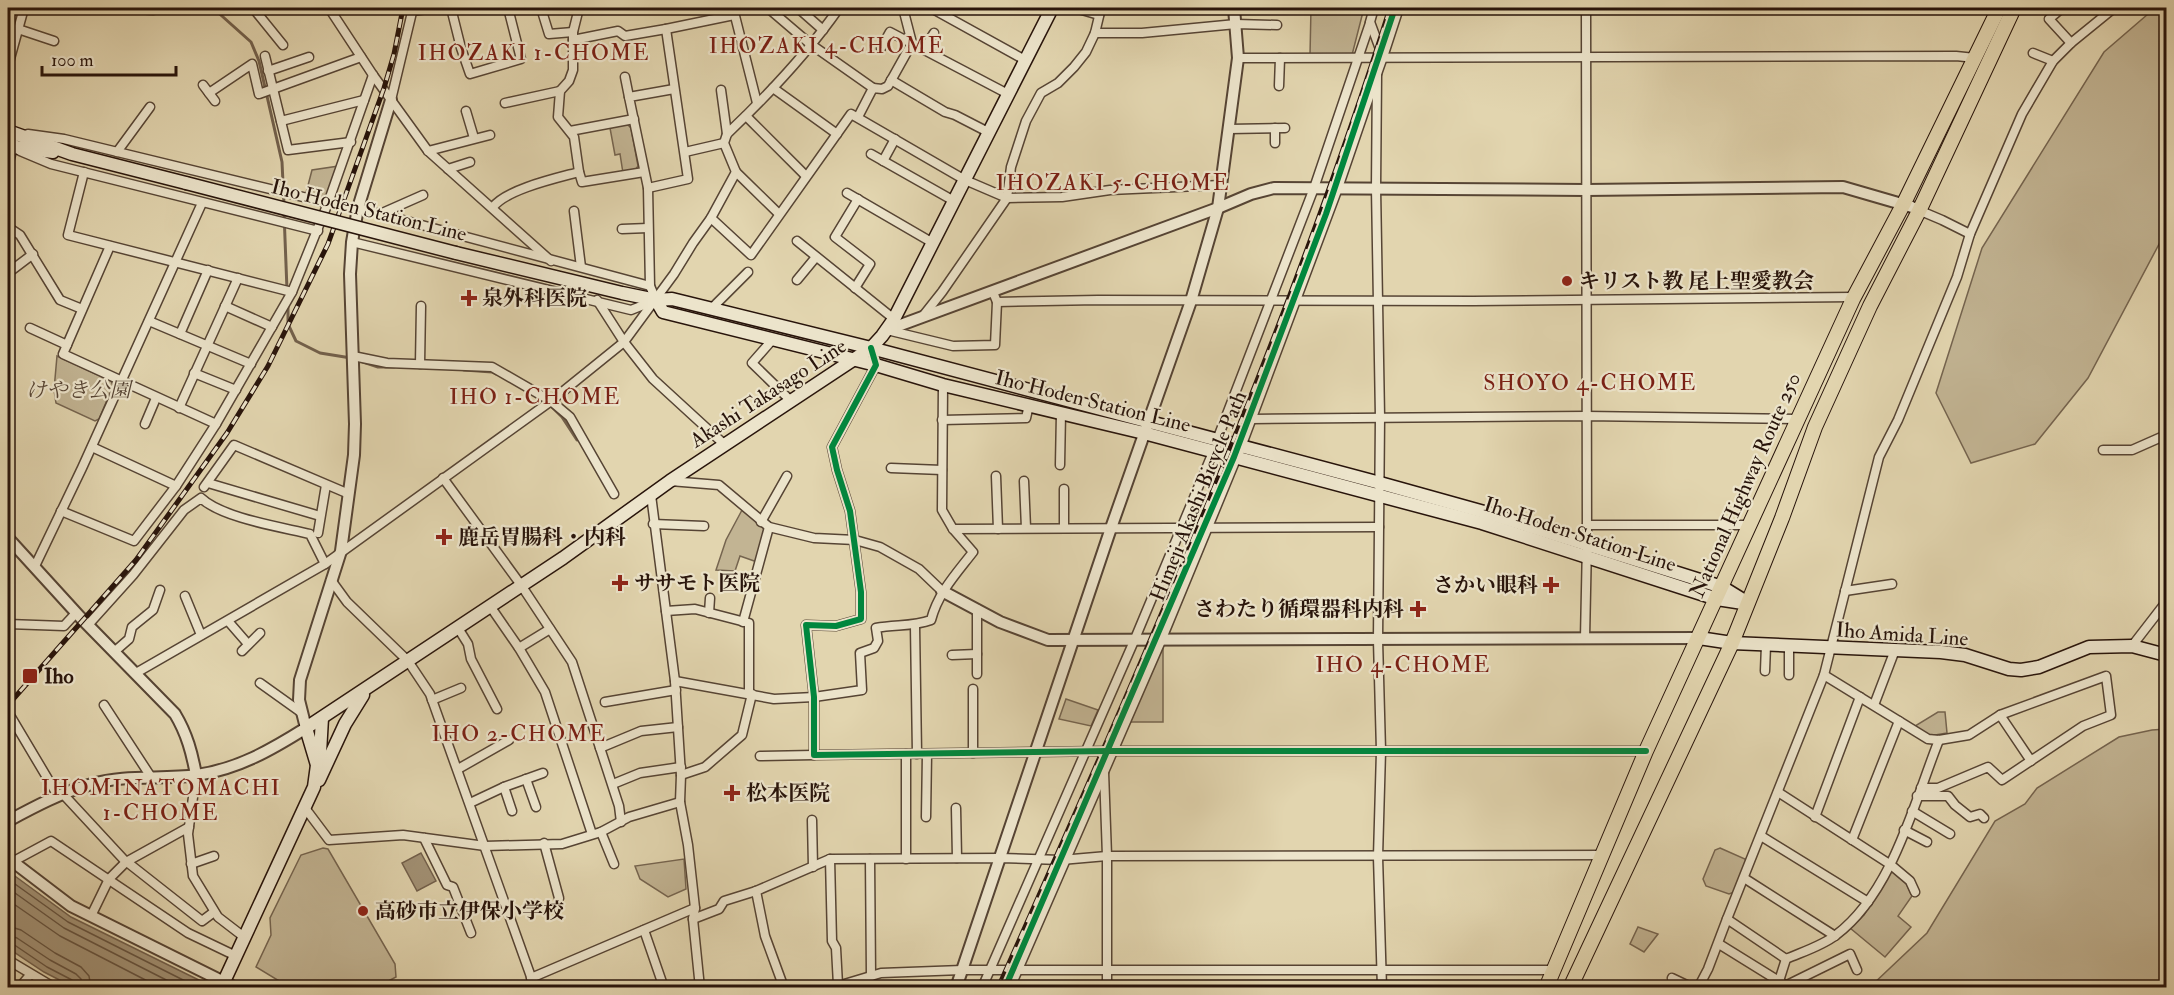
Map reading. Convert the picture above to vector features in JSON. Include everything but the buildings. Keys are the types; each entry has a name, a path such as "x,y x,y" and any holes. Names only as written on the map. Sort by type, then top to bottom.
{"highway":[{"name":"National Highway Route 250","path":"1570,987 1732,643 1782,518 1815,426 1870,306 1975,58 1999,8"},
{"name":"National Highway Route 250","path":"1546,987 1647,751 1854,297 1912,207 2014,8"}],"main road":[{"name":"Akashi Takasago Line","path":"317,765 306,728 458,628 670,482 871,348 890,324 933,243 1025,60 1048,9"},
{"name":"Iho Hoden Station Line","path":"12,132 72,154 456,253 656,300 672,298 871,348 1215,446 1379,496 1587,550"},
{"name":"Iho Hoden Station Line","path":"10,147 72,154"},
{"name":"Iho Hoden Station Line","path":"656,300 663,312 876,365 942,385 1061,413 1146,428"},
{"name":"Iho Hoden Station Line","path":"1239,453 1380,483 1748,603"},
{"name":"Iho Amida Line","path":"1699,638 1732,643 1965,655 2009,669 2021,670 2039,667 2089,647 2132,646 2166,655"},
{"name":"Akashi Takasago Line","path":"222,984 314,787 345,724 367,689"},
{"name":"Akashi Takasago Line","path":"314,787 320,753 322,718"}],"street":[{"path":"8,66 24,8"},
{"path":"253,8 283,45"},
{"path":"328,8 360,57 428,151 551,261"},
{"path":"9,816 92,784 117,779 196,775 234,766 254,759 306,728 299,700 300,680 341,550 349,494 355,424 350,274 352,242 358,208 391,100 413,9 435,8"},
{"path":"451,8 470,74 521,59 508,8"},
{"path":"541,8 549,34 573,36 618,31 625,36 666,29 733,11 757,103"},
{"path":"579,8 573,36 572,76 560,91 558,117 574,137 582,182 645,172"},
{"path":"768,8 812,45 873,88 882,89 888,86 912,43 903,8"},
{"path":"798,8 823,30"},
{"path":"727,134 812,45 839,8"},
{"path":"931,8 1025,60"},
{"path":"923,316 1007,198 1011,167 1026,120 1041,93 1058,83 1086,52 1095,33 1100,11 1075,8"},
{"path":"956,987 1111,528 1191,301 1218,208 1238,58 1234,8"},
{"path":"982,987 1134,641 1215,446 1314,188 1374,8"},
{"path":"1010,987 1161,641 1239,453 1338,188 1399,8"},
{"path":"1585,638 1587,550 1586,8"},
{"path":"2062,8 2049,19 2071,42"},
{"path":"1698,987 1719,944 1824,675 1879,457 1898,420 1957,277 1970,234 2022,114 2053,61 2071,42 2114,8"},
{"path":"1370,22 1383,57"},
{"path":"1095,33 1142,33 1236,24 1277,25"},
{"path":"18,29 54,41"},
{"path":"648,188 688,179 666,29"},
{"path":"881,48 890,32 1008,94"},
{"path":"924,49 934,33"},
{"path":"2033,53 2053,61"},
{"path":"1238,58 1956,56 1975,58"},
{"path":"265,57 288,150 351,142"},
{"path":"268,71 309,57"},
{"path":"215,101 206,89 252,64 259,94 360,57"},
{"path":"1279,86 1280,58"},
{"path":"1377,74 1376,189 1380,417 1378,640 1381,751 1378,857 1382,987"},
{"path":"62,512 134,541 176,486 216,424 292,292 318,231 373,75"},
{"path":"625,77 648,188 650,286 656,300"},
{"path":"891,80 945,112 988,132"},
{"path":"773,88 837,134"},
{"path":"858,117 873,88"},
{"path":"629,97 674,89"},
{"path":"721,90 727,134 724,143 736,172 779,214"},
{"path":"506,103 560,91"},
{"path":"281,121 364,100"},
{"path":"117,152 150,107"},
{"path":"466,111 474,138"},
{"path":"711,218 751,255 851,114 965,180 1007,198 1062,197 1110,190 1221,185"},
{"path":"746,116 806,176"},
{"path":"570,131 634,119"},
{"path":"1275,128 1275,143"},
{"path":"1229,129 1285,128"},
{"path":"8,166 12,132 64,139 328,203"},
{"path":"428,151 490,135"},
{"path":"883,161 895,139"},
{"path":"685,152 724,143"},
{"path":"10,147 51,164 318,231"},
{"path":"871,154 954,201"},
{"path":"448,169 470,162"},
{"path":"84,172 68,235 292,292"},
{"path":"492,207 517,191 579,172"},
{"path":"136,673 325,564 341,550 551,401 624,342 656,300 711,218 736,172"},
{"path":"890,324 995,297 1251,194 1274,188 1586,190 1843,188 1912,207 1970,234"},
{"path":"847,193 933,243"},
{"path":"380,214 423,195"},
{"path":"855,288 870,264 835,237 858,199"},
{"path":"35,567 202,203"},
{"path":"358,208 650,286"},
{"path":"574,211 581,267"},
{"path":"8,227 20,236 33,254 60,300 82,309"},
{"path":"622,229 648,228"},
{"path":"797,241 855,288 890,324 953,346 995,345 995,297"},
{"path":"352,242 631,310 656,300"},
{"path":"110,246 63,354 216,424"},
{"path":"8,273 33,254"},
{"path":"797,280 816,257"},
{"path":"180,334 208,270"},
{"path":"712,308 748,272"},
{"path":"179,408 238,278"},
{"path":"995,297 1191,301 1854,297"},
{"path":"597,300 624,342 653,379 725,445"},
{"path":"225,306 272,327"},
{"path":"420,364 421,306"},
{"path":"149,321 251,364"},
{"path":"30,328 67,345"},
{"path":"773,339 752,363 791,401"},
{"path":"814,755 814,697 806,625 836,626 861,619 861,592 855,540 850,511 832,447 876,365 871,348"},
{"path":"353,356 387,363 492,367 551,401 570,417 614,494"},
{"path":"194,373 236,390"},
{"path":"605,702 675,685 774,699 814,697 862,690 860,653 874,648 878,641 876,628 891,625 915,626 931,620 934,606 942,591 973,552 953,529 942,510 942,385"},
{"path":"145,424 156,398"},
{"path":"942,420 1026,418 1029,405"},
{"path":"1060,465 1061,413"},
{"path":"1252,418 1586,416 1798,419"},
{"path":"2103,450 2132,450 2166,435"},
{"path":"320,516 206,485 234,445 349,494"},
{"path":"92,447 176,486"},
{"path":"891,468 942,470"},
{"path":"761,522 787,476"},
{"path":"443,478 521,585 572,662 613,784 621,822"},
{"path":"998,529 996,481 1007,485"},
{"path":"1024,481 1026,528"},
{"path":"670,482 719,485 761,522 770,527 813,538 855,540 880,547 919,568 942,591 1000,622 1048,640 1699,638"},
{"path":"318,533 326,484"},
{"path":"1064,528 1065,489"},
{"path":"651,495 675,685 681,771 680,802 688,845 695,908 693,919 700,987"},
{"path":"88,625 133,575 184,510 201,498 209,505 244,518 310,534 325,564"},
{"path":"653,524 704,526"},
{"path":"1587,525 1751,525"},
{"path":"743,622 770,527"},
{"path":"953,529 1379,527"},
{"path":"8,538 76,613 175,714 191,748 196,775 189,827 193,876 218,917 244,937"},
{"path":"332,580 347,602 408,661 432,700 535,987"},
{"path":"1845,591 1892,584"},
{"path":"114,652 129,639 132,627 153,610 160,590"},
{"path":"185,596 201,636"},
{"path":"709,613 710,598"},
{"path":"2132,646 2166,602"},
{"path":"490,606 519,648 545,692 592,834"},
{"path":"613,784 640,773 705,767 742,735 750,694 749,623 695,609 666,611"},
{"path":"977,609 977,674"},
{"path":"8,624 64,626 76,613"},
{"path":"228,621 245,647 260,633"},
{"path":"915,626 917,754"},
{"path":"458,628 468,644 471,659 497,708"},
{"path":"519,648 550,629"},
{"path":"1765,671 1766,645"},
{"path":"1789,646 1789,675"},
{"path":"1874,705 1895,650"},
{"path":"952,655 977,654"},
{"path":"1824,675 1929,739 1939,740 1969,735 2000,715 2106,676 2111,715 2083,726 2002,780 1988,767 1938,788 1919,792"},
{"path":"260,683 302,713"},
{"path":"432,700 461,688"},
{"path":"973,689 973,753"},
{"path":"1815,816 1860,697"},
{"path":"104,705 151,777"},
{"path":"2000,715 2031,761"},
{"path":"9,716 61,795 126,862 202,921 214,912"},
{"path":"1852,840 1899,721"},
{"path":"600,748 641,731 678,727"},
{"path":"458,769 509,740"},
{"path":"1786,959 1835,936 1868,902 1891,865 1939,740"},
{"path":"760,756 1086,751 1647,751"},
{"path":"906,754 906,859"},
{"path":"926,817 929,805 927,754"},
{"path":"1104,768 1107,987"},
{"path":"470,803 504,787 543,773"},
{"path":"526,779 536,807"},
{"path":"504,787 512,811"},
{"path":"1778,792 1891,865 1910,881 1915,892"},
{"path":"1919,792 1948,796 1970,817 1980,814 1984,818"},
{"path":"305,808 329,840 403,835 485,846 562,844 601,832 629,817 680,802"},
{"path":"956,808 957,858"},
{"path":"1912,811 1950,834"},
{"path":"812,820 813,867"},
{"path":"92,916 109,879 126,862 189,827"},
{"path":"1904,830 1927,842"},
{"path":"601,832 614,864"},
{"path":"1761,836 1868,902"},
{"path":"424,838 447,885 453,887 471,933"},
{"path":"236,956 188,933 51,841 10,860 71,906 222,984 236,987"},
{"path":"544,843 559,898"},
{"path":"693,919 719,909 724,902 830,860 1000,858 1065,860 1107,856 1603,855"},
{"path":"191,864 213,856"},
{"path":"870,859 871,976"},
{"path":"830,860 832,941 836,948 834,986 881,973 962,970 989,972 1018,970 1553,970"},
{"path":"1744,878 1835,936"},
{"path":"756,891 765,936 784,987"},
{"path":"531,978 695,908"},
{"path":"1727,919 1786,959"},
{"path":"644,930 664,987"},
{"path":"1719,944 1781,984"},
{"path":"1781,984 1850,954 1857,970"},
{"path":"1781,984 1786,959"},
{"path":"8,960 54,987"},
{"path":"19,987 30,975"},
{"path":"1672,978 1693,987"}],"green space":[{"path":"1311,8 1364,8 1352,55 1310,55"},
{"path":"2155,8 2166,8 2166,231 2088,378 2035,444 1971,463 1936,393 1982,248 2104,52"},
{"path":"627,124 631,128 638,166 636,169 623,173 620,154 615,155 610,128"},
{"path":"339,166 328,194 321,197 306,193 312,170"},
{"name":"けやき公園","path":"57,356 111,381 113,386 99,419 95,421 56,403 54,390"},
{"path":"742,510 766,528 757,562 740,556 735,571 716,570 726,540"},
{"path":"1163,647 1163,722 1129,722"},
{"path":"1066,699 1098,710 1091,726 1059,719"},
{"path":"1938,712 1945,712 1947,733 1929,736 1915,726"},
{"path":"2166,729 2166,987 1870,987 1927,933 1995,821 2025,804 2037,788 2119,737"},
{"path":"323,848 328,849 395,964 396,977 377,987 289,987 256,967 271,935 270,918 301,855"},
{"path":"1720,848 1745,859 1747,864 1737,891 1729,894 1706,886 1703,879 1715,850"},
{"path":"684,859 686,889 668,897 640,879 635,866"},
{"path":"1891,871 1905,881 1912,896 1898,916 1911,927 1885,957 1850,928 1864,915"},
{"path":"1638,927 1658,934 1644,952 1630,944"}],"water":[{"path":"421,853 436,881 417,891 402,863"},
{"path":"8,871 71,917 213,987 73,987 44,972 8,948"}],"waterway":[{"path":"81,8 153,14 184,8"},
{"path":"213,8 251,42 259,61 282,162 284,204"},
{"path":"284,213 287,290"},
{"path":"288,306 288,324 296,341 320,353 351,358"},
{"path":"363,362 378,367 394,367"},
{"path":"464,370 496,374"},
{"path":"551,406 562,417 577,440"}],"railway":[{"path":"8,705 136,560 227,433 268,366 328,244 384,88 394,54 403,8"},
{"path":"998,988 1208,503 1304,257 1349,133 1390,8"}],"cycle path":[{"name":"Himeji Akashi Bicycle Path","path":"1005,988 1234,457 1326,214 1395,8"},
{"path":"871,348 876,365 832,447 850,511 861,592 861,619 836,626 806,625 814,697 814,755 1108,751 1646,751"}],"place":[{"name":"キリスト教 尾上聖愛教会","path":"1567,281"},
{"name":"泉外科医院","path":"469,298"},
{"name":"鹿岳胃腸科・内科","path":"444,537"},
{"name":"ササモト医院","path":"620,583"},
{"name":"さかい眼科","path":"1551,585"},
{"name":"さわたり循環器科内科","path":"1418,609"},
{"name":"Iho","path":"30,676"},
{"name":"松本医院","path":"732,793"},
{"name":"高砂市立伊保小学校","path":"363,911"}],"district":[{"name":"IHOZAKI 4-CHOME","path":"827,45"},
{"name":"IHOZAKI 1-CHOME","path":"534,52"},
{"name":"IHOZAKI 5-CHOME","path":"1113,182"},
{"name":"SHOYO 4-CHOME","path":"1590,382"},
{"name":"IHO 1-CHOME","path":"535,396"},
{"name":"IHO 4-CHOME","path":"1403,664"},
{"name":"IHO 2-CHOME","path":"519,733"},
{"name":"IHOMINATOMACHI 1-CHOME","path":"161,800"}]}
